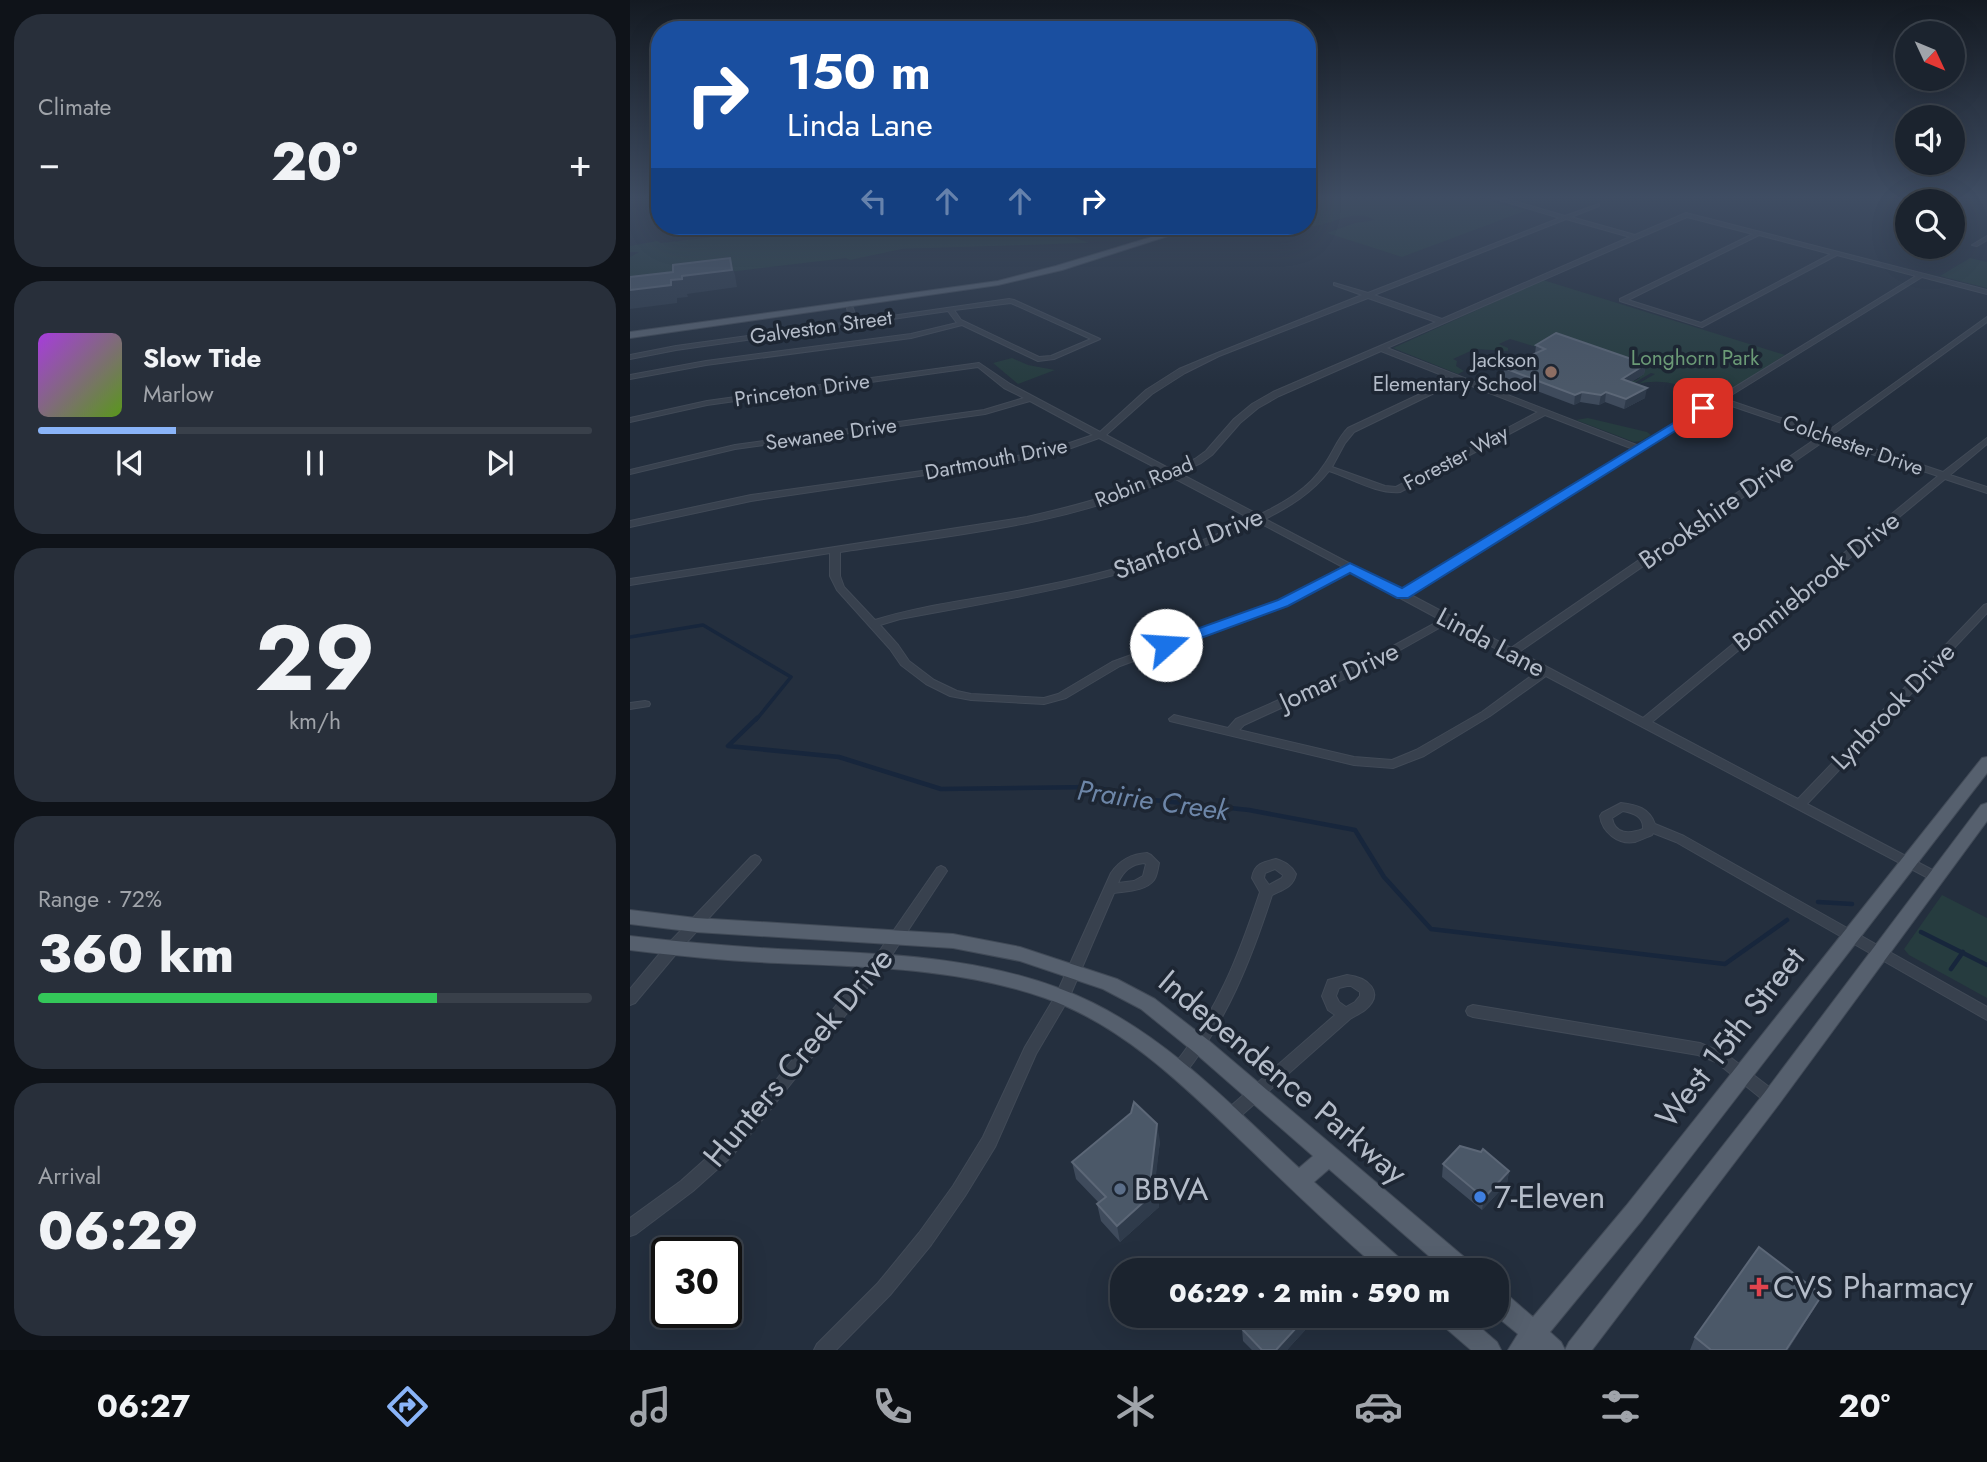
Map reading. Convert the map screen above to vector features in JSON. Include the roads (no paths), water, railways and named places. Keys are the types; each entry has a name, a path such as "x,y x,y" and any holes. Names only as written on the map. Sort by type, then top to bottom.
{"main road":[{"path":"630,330 1000,276 1052,261"},
{"path":"630,335 998,284 1082,261"},
{"name":"West 15th Street","path":"1527,1342 1634,1213 1987,762"},
{"path":"1577,1350 1772,1098 1987,809"},
{"name":"Independence Parkway","path":"630,917 696,925 953,941 1020,954 1110,984 1148,1004 1201,1046 1448,1258"},
{"path":"630,943 671,950 881,960 946,967 1018,982 1062,999 1126,1030 1178,1071 1383,1258"},
{"path":"1299,1182 1328,1156"},
{"path":"1509,1318 1527,1342 1553,1350"},
{"path":"1463,1328 1489,1350"}],"street":[{"name":"Dartmouth Drive","path":"630,524 751,498 1021,458 1102,434 1149,392 1182,371 1454,261"},
{"name":"Robin Road","path":"630,582 1066,512 1132,491 1175,473 1209,453 1237,421 1255,406 1298,383 1580,261"},
{"path":"1702,261 1622,300 1702,325 1822,261"},
{"path":"1868,261 1987,292"},
{"path":"1402,594 1922,275"},
{"path":"1336,284 1441,321"},
{"name":"Galveston Street","path":"630,357 676,348 1012,301 1097,339 1043,359 964,323"},
{"path":"850,308 854,323"},
{"path":"950,309 956,318 964,323"},
{"name":"Brookshire Drive","path":"1512,652 1826,436 1987,319"},
{"path":"630,377 706,363 911,336 964,323"},
{"path":"676,331 676,348"},
{"path":"1380,348 1637,448"},
{"name":"Linda Lane","path":"974,364 1032,398 1936,877"},
{"name":"Princeton Drive","path":"630,420 707,403 917,375 974,364"},
{"name":"Stanford Drive","path":"874,624 898,616 1114,573 1200,545 1296,498 1327,468 1339,443 1350,430 1459,379"},
{"name":"Sewanee Drive","path":"630,472 723,449 985,412 1032,398"},
{"name":"Colchester Drive","path":"1718,399 1987,490"},
{"name":"Forester Way","path":"1327,468 1357,476 1388,490 1397,490 1544,412"},
{"name":"Bonniebrook Drive","path":"1645,722 1987,440"},
{"path":"835,551 835,576 840,588 874,624 905,663 918,674 944,689 971,698 1044,701 1062,696 1116,664 1283,603 1350,567"},
{"name":"Lynbrook Drive","path":"1799,804 1987,607"},
{"name":"Jomar Drive","path":"1230,733 1240,722 1366,665 1449,619"},
{"path":"1174,719 1354,761 1393,764 1420,753 1486,714 1546,671"},
{"path":"630,706 645,704"},
{"path":"1650,827 1680,838 1987,1014"},
{"path":"630,999 671,950 755,860"},
{"name":"Hunters Creek Drive","path":"630,1228 687,1186 725,1152 881,960 942,871"},
{"path":"823,1350 884,1289 925,1239 959,1191 989,1142 1030,1051 1062,999 1110,889"},
{"path":"1178,1071 1201,1046 1236,981 1267,892"},
{"path":"1473,1011 1700,1049 1721,1058 1772,1098"},
{"path":"1229,1117 1345,1015"}],"waterway":[{"name":"Prairie Creek","path":"630,637 703,625 791,677 756,720"},
{"name":"Prairie Creek","path":"757,718 728,746 839,757 941,789 1093,787 1153,800 1249,810 1355,830 1384,877 1431,929 1725,964 1787,920"},
{"name":"Prairie Creek","path":"1818,902 1852,904"},
{"name":"Prairie Creek","path":"1921,932 1962,953"},
{"path":"1951,969 1962,953"},
{"name":"Prairie Creek","path":"1962,953 1987,965"}],"place":[{"name":"Jackson Elementary School","path":"1551,372"},
{"name":"BBVA","path":"1120,1189"},
{"name":"7-Eleven","path":"1480,1197"},
{"name":"CVS Pharmacy","path":"1759,1287"}],"park label":[{"name":"Longhorn Park","path":"1695,358"}]}
